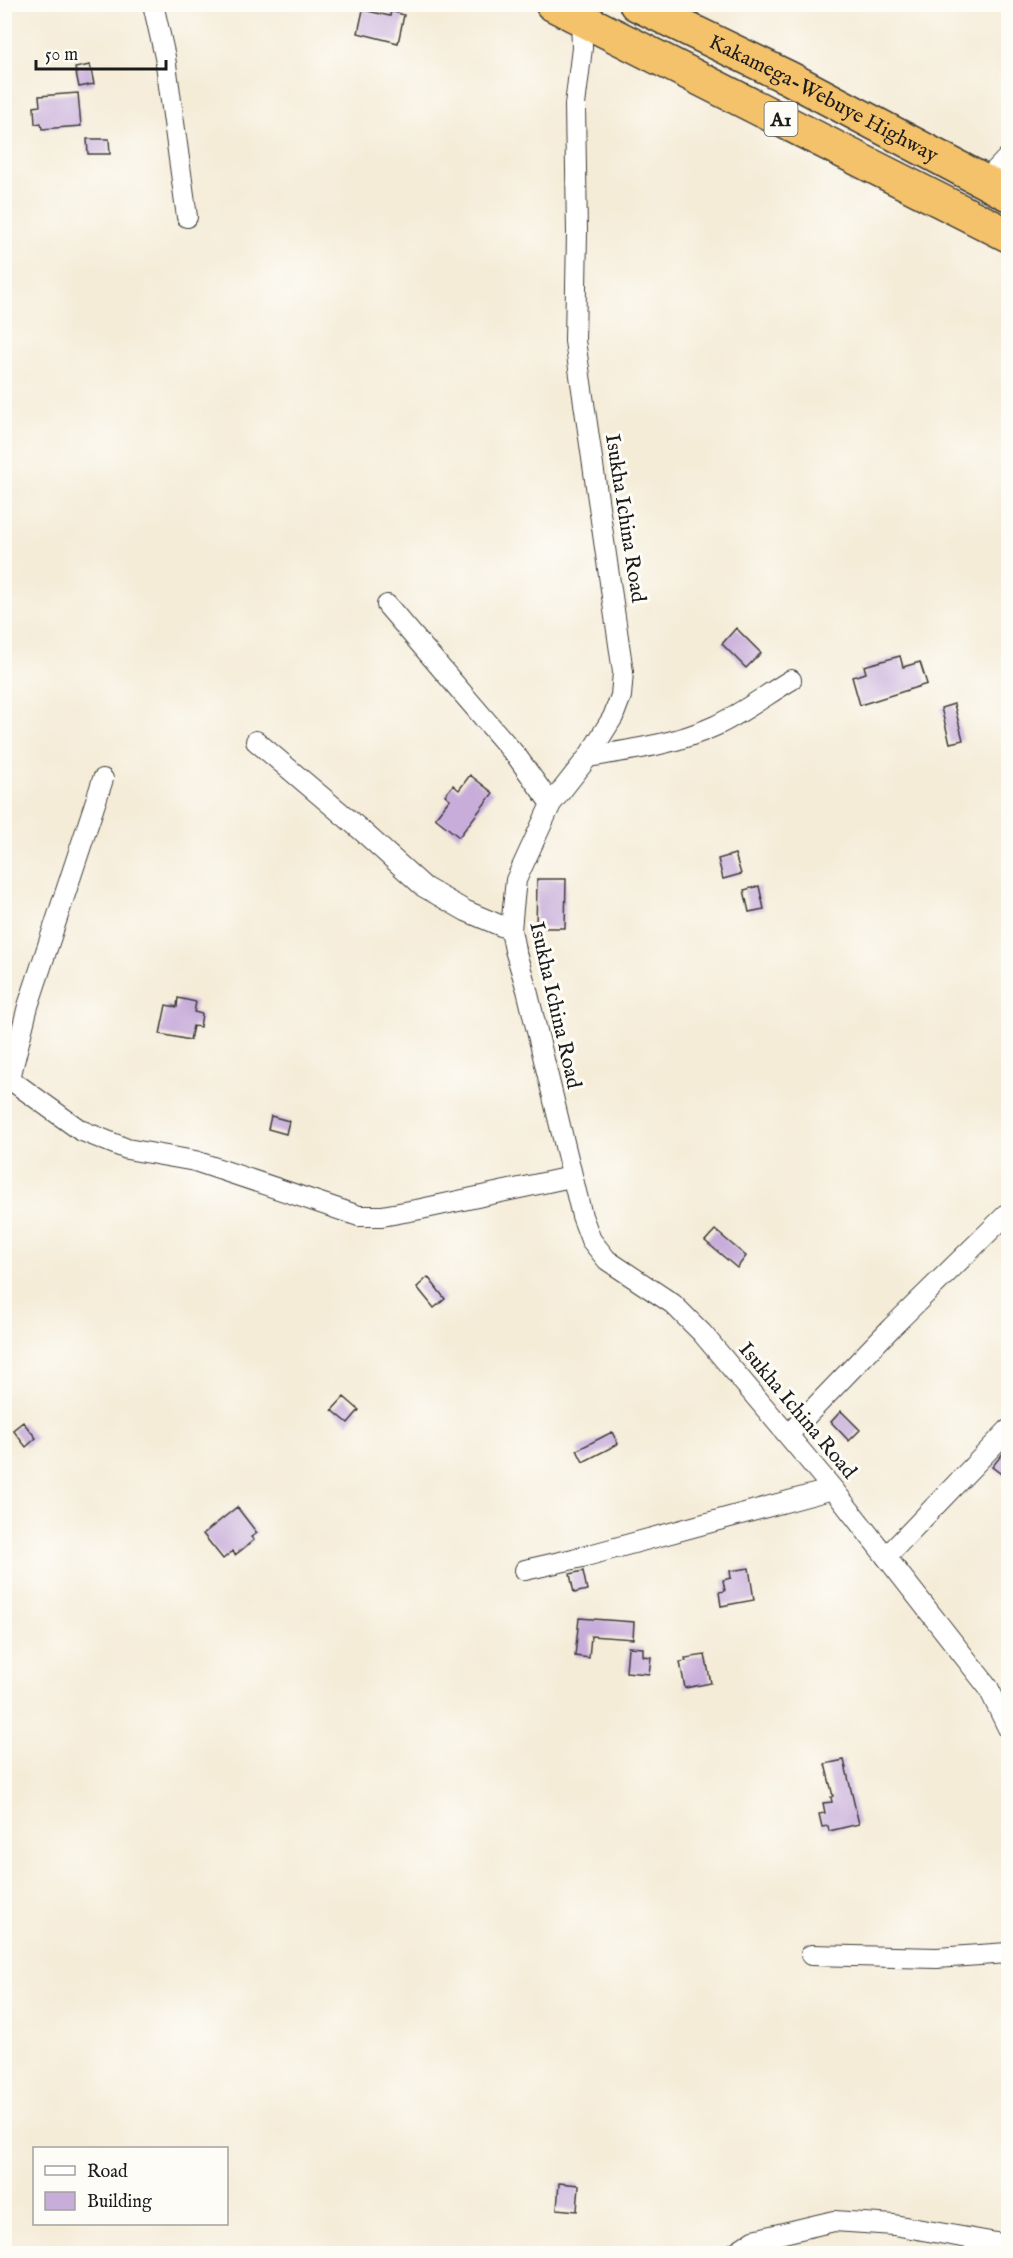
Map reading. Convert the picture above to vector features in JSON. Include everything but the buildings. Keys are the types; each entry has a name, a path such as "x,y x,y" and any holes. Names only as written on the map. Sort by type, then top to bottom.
{"highway":[{"name":"Kakamega-Webuye Highway","path":"636,4 789,78 997,188"},
{"name":"Kakamega-Webuye Highway","path":"566,11 1008,235"}],"street":[{"path":"153,4 165,57 187,217"},
{"name":"Isukha Ichina Road","path":"566,11 582,48 574,105 577,232 575,340 623,672 621,696 613,717 588,757 551,804 516,880 512,930 571,1177 591,1240 607,1260 674,1304 702,1333 833,1489 988,1687 1008,1728"},
{"path":"997,188 1008,157"},
{"path":"387,605 518,758 551,804"},
{"path":"588,757 645,747 702,731 717,725 791,680"},
{"path":"256,741 424,887 466,911 512,930"},
{"path":"103,779 7,1077 49,1109 89,1134 127,1149 195,1161 359,1216 382,1216 421,1209 571,1177"},
{"path":"788,1436 892,1327 1008,1213"},
{"path":"886,1557 1008,1430"},
{"path":"525,1570 582,1557 833,1489"},
{"path":"811,1955 937,1958 1008,1953"},
{"path":"733,2253 754,2240 834,2221 894,2225 1002,2244 1008,2243"}]}
